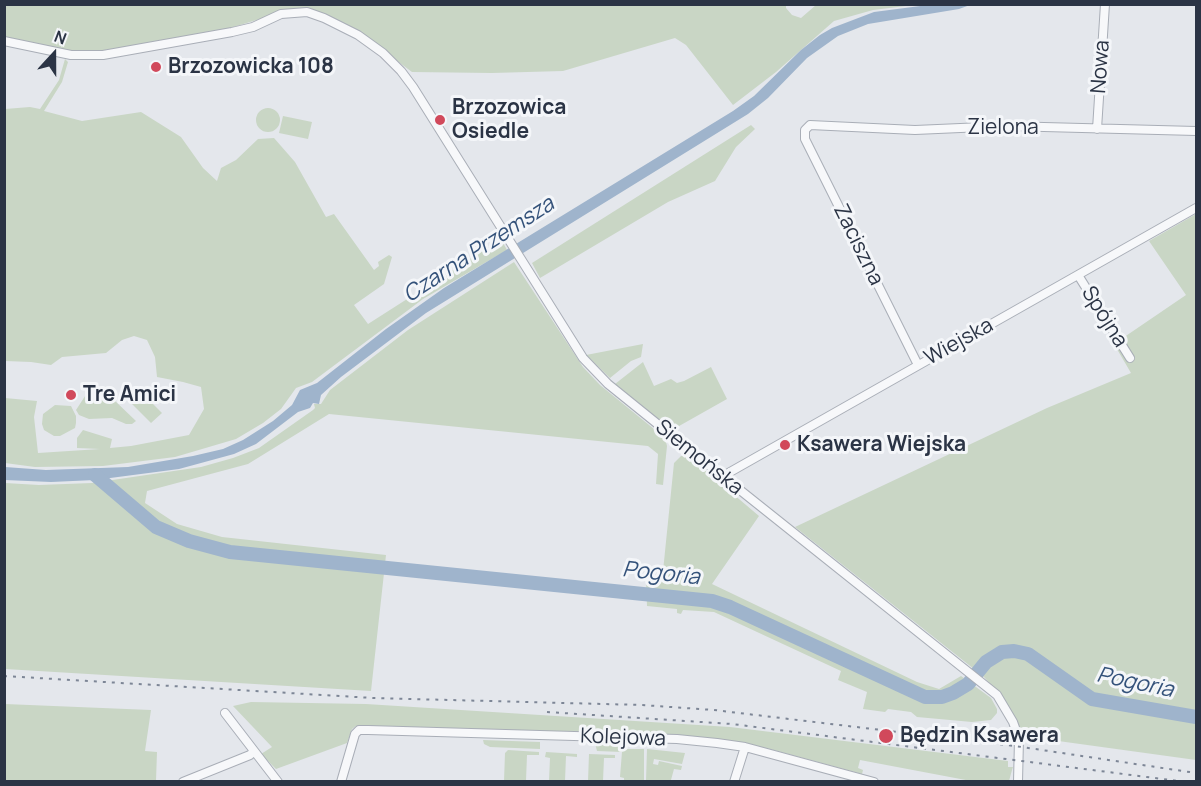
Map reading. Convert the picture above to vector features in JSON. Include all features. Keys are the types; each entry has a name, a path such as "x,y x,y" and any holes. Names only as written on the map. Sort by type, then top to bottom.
{"street":[{"name":"Nowa","path":"1097,129 1105,4"},
{"name":"Siemońska","path":"4,40 71,55 103,55 232,32 253,27 281,14 308,12 363,39 383,53 413,87 583,358 608,384 998,695 1018,732 1020,743 1018,782"},
{"name":"Zielona","path":"810,125 915,130 1006,126 1197,131"},
{"name":"Zaciszna","path":"810,125 805,130 806,139 918,365"},
{"name":"Wiejska","path":"723,476 1197,208"},
{"name":"Spójna","path":"1078,275 1130,358"},
{"path":"225,714 278,782"},
{"name":"Kolejowa","path":"342,781 355,734 359,730 368,730 677,739 745,747 874,782"},
{"path":"734,782 745,747"},
{"path":"183,782 253,752"}],"green space":[{"path":"5,4 786,4 786,8 792,15 801,18 816,5 914,5 873,10 834,21 776,72 733,105 686,45 675,38 563,71 412,72 360,33 309,9 293,9 230,28 84,53 5,37"},
{"path":"65,59 68,62 62,82 44,111 82,121 141,112 181,137 203,168 217,181 221,168 236,160 258,139 274,138 295,162 326,217 334,214 374,270 379,266 378,262 389,255 392,257 384,284 354,305 368,324 501,239 507,250 423,299 312,382 296,388 281,409 236,439 175,457 103,466 35,467 5,463 5,398 37,401 34,417 38,453 100,449 77,448 77,438 83,430 112,439 110,448 189,435 204,409 201,387 157,377 155,357 147,340 134,336 122,340 106,353 62,357 51,365 5,361 5,109 30,107 40,109 59,80"},
{"path":"268,108 273,109 279,115 279,125 273,131 268,132 263,131 257,125 256,120 257,115 263,109"},
{"path":"283,116 312,122 308,139 279,133"},
{"path":"751,125 755,129 736,147 715,181 668,202 540,278 532,263"},
{"path":"1196,214 1196,760 1022,736 999,694 984,677 795,527 1047,408 1131,373 1114,344 1186,295 1149,241"},
{"path":"514,262 583,367 600,385 665,438 667,446 663,485 656,484 658,454 648,446 329,414 248,464 147,491 145,503 177,524 222,537 386,555 371,691 5,669 5,483 39,485 92,483 201,467 259,448 313,410 314,404 321,404 330,390 408,330"},
{"path":"643,344 641,357 631,361 610,378 586,355"},
{"path":"643,362 654,386 671,379 677,383 684,381 711,367 727,399 672,430 615,384"},
{"path":"89,390 97,390 113,399 136,421 126,424 112,418 89,419 79,415 76,410"},
{"path":"142,393 162,413 151,423 131,403"},
{"path":"55,405 71,406 76,416 75,428 60,436 54,436 44,430 42,424 43,414"},
{"path":"687,455 759,516 712,584 917,682 939,689 961,676 991,698 997,713 991,720 972,722 917,717 911,712 888,709 885,712 863,709 867,692 838,680 841,671 714,612 683,610 681,614 677,613 677,609 647,606 646,580 662,581 674,463 681,456"},
{"path":"251,702 366,704 730,727 1008,761 1008,767 1013,767 1009,781 971,781 860,760 858,768 863,770 862,774 766,748 724,740 647,735 356,726 352,729 347,743 276,769 261,754 272,747 233,706"},
{"path":"5,704 151,710 145,751 157,752 156,781 5,781"},
{"path":"483,740 540,742 540,749 490,747 484,744"},
{"path":"595,743 616,744 622,749 644,749 644,781 624,781 624,778 620,777 622,752 597,751"},
{"path":"647,749 685,753 682,764 654,759 653,764 658,765 659,761 682,766 681,770 674,769 671,780 675,781 646,781"},
{"path":"508,750 539,752 539,755 527,755 526,781 504,781 505,753"},
{"path":"546,752 577,754 577,757 566,756 565,781 549,781 550,758 545,757"},
{"path":"589,754 615,755 615,758 604,758 603,781 588,781"}],"water":[{"path":"928,5 970,5 959,9 868,24 838,36 807,58 768,98 748,114 426,313 341,377 321,395 319,404 313,403 310,408 298,412 256,444 234,454 179,469 95,480 51,482 5,480 5,467 46,470 128,467 223,449 243,440 273,421 292,405 300,390 317,383 386,329 444,288 733,111 754,96 801,50 820,35 874,12"}],"waterway":[{"name":"Pogoria","path":"95,475 156,527 189,541 230,552 712,601 730,607 925,697 942,697 953,693 968,684 986,662 1002,652 1014,651 1028,654 1092,699 1196,717"}],"railway":[{"path":"4,676 373,698 642,705 714,710 1015,746 1196,773"},
{"path":"547,712 732,724 1186,782"}],"place":[{"name":"Brzozowicka 108","path":"156,67"},
{"name":"Brzozowica Osiedle","path":"440,120"},
{"name":"Tre Amici","path":"71,395"},
{"name":"Ksawera Wiejska","path":"785,445"},
{"name":"Będzin Ksawera","path":"886,736"}],"water label":[{"name":"Czarna Przemsza","path":"479,250"}]}
